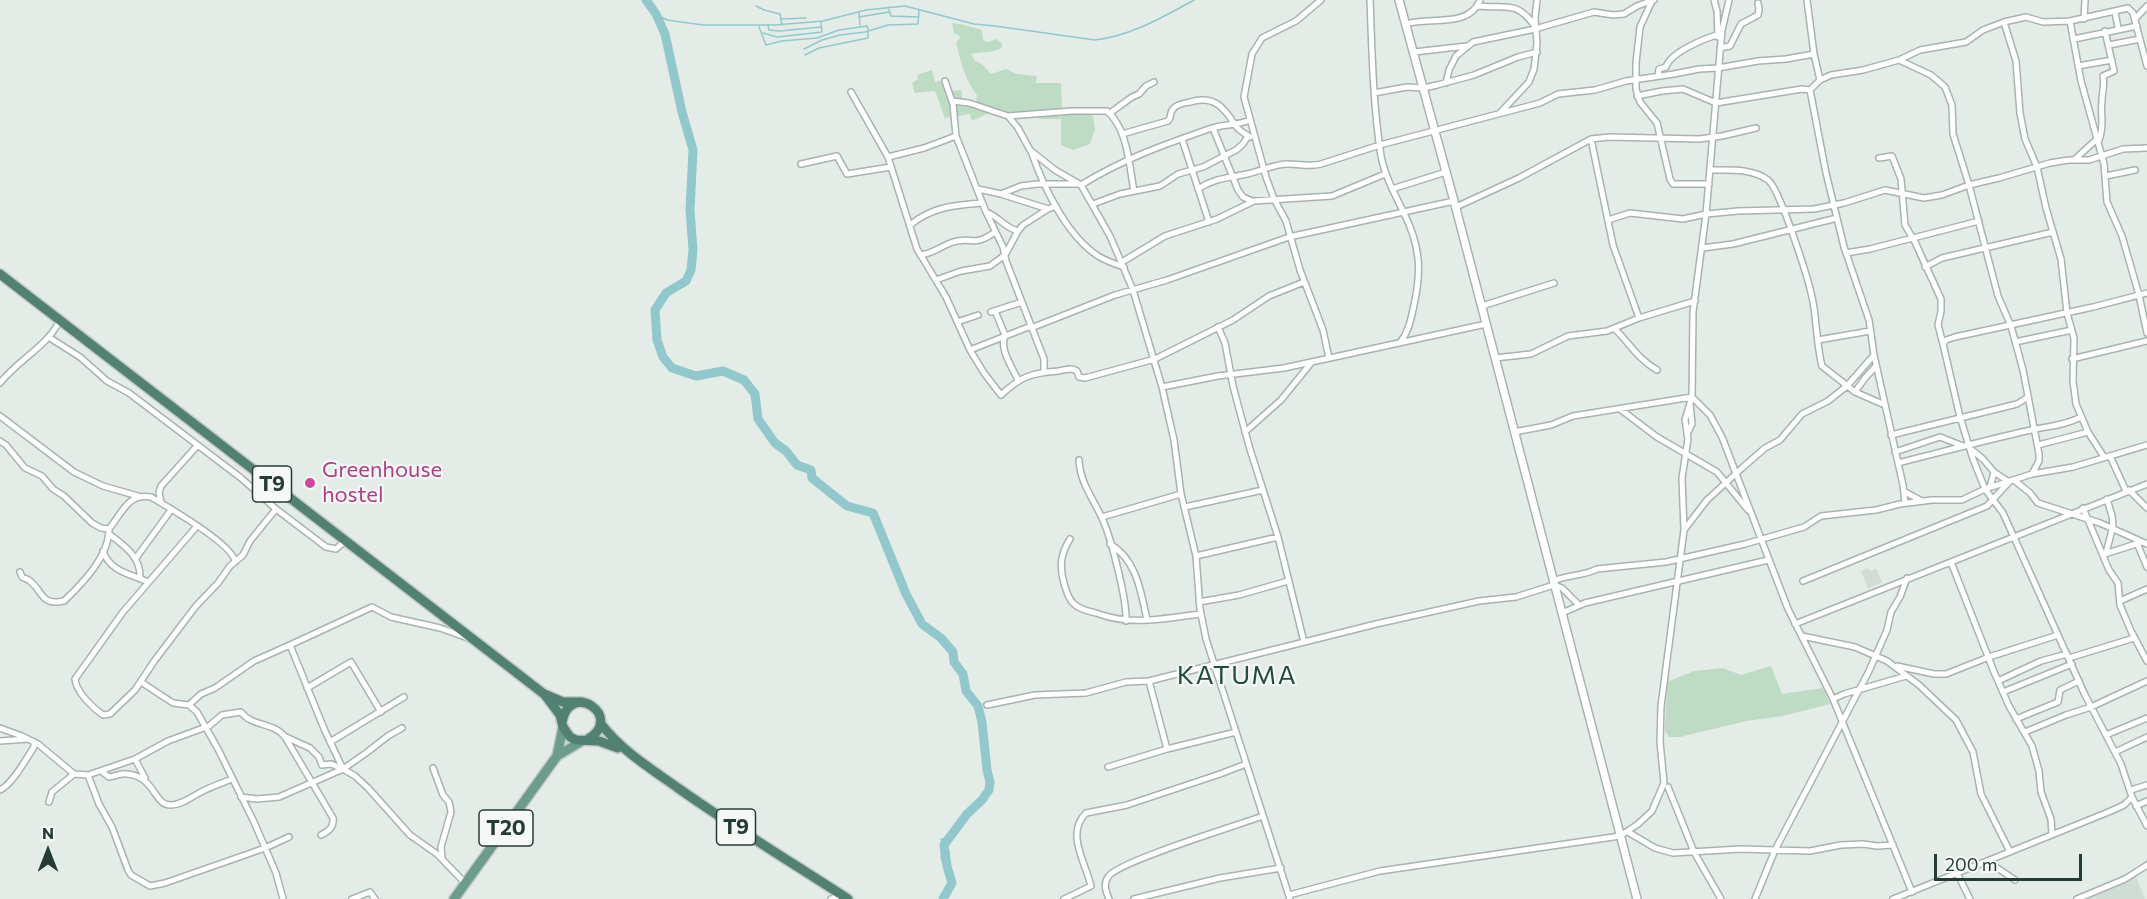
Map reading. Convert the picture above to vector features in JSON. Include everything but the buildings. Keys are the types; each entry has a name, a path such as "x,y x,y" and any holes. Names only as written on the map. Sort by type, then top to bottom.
{"highway":[{"name":"T9","path":"0,274 544,694 556,709 570,737 605,742 626,751"},
{"name":"T9","path":"544,694 563,702 582,702 594,706 601,724 626,751 715,814 844,897"},
{"path":"562,725 563,714 568,708 582,702"},
{"path":"585,740 598,730 601,724"}],"main road":[{"name":"T20","path":"557,756 562,725"},
{"name":"T20","path":"454,899 557,756 585,740"}],"street":[{"path":"1321,0 1296,21 1264,37 1254,50 1244,93 1264,168 1274,199 1284,216 1304,282 1320,322 1329,358"},
{"path":"1370,0 1374,93 1385,174 1415,238 1420,272 1409,326 1400,343"},
{"path":"1399,0 1455,204 1637,899"},
{"path":"1500,113 1529,82 1534,69 1537,52 1535,27 1537,0"},
{"path":"1714,0 1720,46"},
{"path":"1807,0 1820,80"},
{"path":"2084,19 2085,0"},
{"path":"1446,83 1451,64 1467,46 1480,39 1594,12 1624,14 1653,1"},
{"path":"1653,1 1640,27 1636,54 1637,96 1655,118 1670,179 1674,184 1708,184"},
{"path":"1030,150 1055,170 1080,185 1093,204 1133,290 1155,359 1174,440 1181,494 1196,556 1200,614 1214,665 1289,897 1380,871 1516,853 1620,836 1652,811 1664,783 1660,742 1661,706 1684,530 1682,478 1687,453 1685,420 1691,399 1695,301 1706,214 1720,46 1728,1"},
{"path":"1406,24 1416,20 1438,22 1468,14 1479,3 1516,7 1527,14 1535,27"},
{"path":"1720,46 1730,46 1741,24 1758,15 1758,3"},
{"path":"2135,19 2147,6"},
{"path":"1637,96 1683,89 1716,103 1810,90 1820,80 1839,72 1863,70 1899,60 1920,51 1966,42 1983,30 2004,22 2026,17 2043,22 2070,21 2128,8 2133,13 2147,63"},
{"path":"2115,12 2118,28"},
{"path":"2070,21 2078,66 2102,156 2106,176 2107,202 2122,236 2147,333"},
{"path":"2004,22 2016,61 2020,113 2025,139 2037,167 2044,203 2062,268 2067,313 2072,330 2073,389 2080,417 2088,432 2120,475 2127,491 2147,508"},
{"path":"2074,39 2118,28 2137,26"},
{"path":"2074,160 2098,140 2103,121 2102,101 2105,82 2103,76 2114,73 2105,31"},
{"path":"1658,76 1658,70 1666,67 1672,58 1698,42 1717,35"},
{"path":"2109,45 2140,39"},
{"path":"1414,52 1467,46"},
{"path":"1374,93 1407,87 1424,88 1446,83 1537,52"},
{"path":"1198,189 1209,182 1245,175 1264,168 1286,164 1312,166 1380,145 1540,103 1558,94 1595,90 1636,79 1699,69 1814,54"},
{"path":"1899,60 1931,75 1946,87 1952,105 1953,134 1998,296 2011,326 2023,370 2038,445 2039,461 2032,474"},
{"path":"2078,66 2112,60"},
{"path":"945,81 952,101 956,135 982,203 1003,247 1044,359 1044,371"},
{"path":"1110,113 1154,82"},
{"path":"1810,90 1837,218 1846,253 1864,300 1876,366 1905,492 1905,503"},
{"path":"851,92 888,157 920,255 936,280 984,374 1002,395 1018,380 1044,371 1073,369 1077,371 1079,377 1085,378 1155,359 1244,313 1269,296 1304,282"},
{"path":"1122,134 1168,121 1173,108 1198,100 1210,100 1229,113 1235,125 1256,142"},
{"path":"952,101 969,103 1008,116 1080,110 1107,111 1115,118 1122,134 1134,191"},
{"path":"1008,116 1018,128 1044,184 1076,236 1100,257 1123,265"},
{"path":"1001,194 1021,186 1080,185 1155,147 1213,128 1250,120"},
{"path":"1213,128 1240,194 1247,200 1332,196 1385,174"},
{"path":"970,350 1005,335 1289,237 1455,204 1519,178 1591,139 1713,137 1756,128"},
{"path":"888,157 924,148 956,135"},
{"path":"1093,204 1134,191 1160,186 1174,176 1203,167 1240,147 1248,136"},
{"path":"1182,139 1209,222"},
{"path":"1591,139 1613,245 1639,318"},
{"path":"1608,220 1630,213 1683,219 1706,214 1834,206 1886,190 1914,197 1932,197 2037,167 2074,160 2089,160 2123,149 2147,148"},
{"path":"1879,159 1890,155 1894,158 1904,195 1905,225 1913,237 1941,299 1938,325 1967,446 2014,538 2091,707 2115,752 2136,807 2147,826"},
{"path":"801,164 837,156 847,174 891,167"},
{"path":"1710,170 1746,171 1769,181 1778,195 1791,229 1812,296 1822,366 1854,392 1885,405"},
{"path":"2106,176 2135,170"},
{"path":"1392,189 1446,172"},
{"path":"978,189 1048,208"},
{"path":"1123,265 1165,236 1209,222 1254,201"},
{"path":"910,225 924,214 939,208 982,203"},
{"path":"936,280 961,271 985,268 1005,255 1018,231 1048,208 1056,206"},
{"path":"986,212 997,217 1007,228 1018,231"},
{"path":"1702,248 1733,244 1837,218"},
{"path":"1846,253 1979,221"},
{"path":"991,224 1002,223"},
{"path":"920,255 932,253 956,241 981,241 995,232"},
{"path":"1925,267 1942,258 2053,232"},
{"path":"1482,306 1554,283"},
{"path":"1943,344 1946,340 2147,293"},
{"path":"1495,358 1531,354 1568,336 1615,329 1639,318 1695,301"},
{"path":"1018,380 1005,349 1003,340 1005,335 993,312 1022,302"},
{"path":"957,322 978,315"},
{"path":"0,383 18,363 50,338 60,320"},
{"path":"1162,387 1231,374 1311,363 1486,324"},
{"path":"1218,327 1226,343 1245,432 1278,537 1304,642"},
{"path":"1615,329 1642,361 1657,370"},
{"path":"2015,342 2072,330"},
{"path":"1818,340 1870,331"},
{"path":"50,338 80,357 107,381 129,393 330,549 336,549 345,541"},
{"path":"2072,359 2147,341"},
{"path":"1684,530 1703,505 1725,484 1765,448 1780,440 1802,414 1828,401 1847,386 1874,355"},
{"path":"1245,432 1281,400 1311,363"},
{"path":"1854,392 1876,366"},
{"path":"1891,435 2017,404 2028,397"},
{"path":"1514,432 1551,425 1573,416 1691,399 1707,410 1736,474 1762,538 1768,561 1795,624 1843,722 1912,892"},
{"path":"1620,409 1657,437 1717,472 1751,514"},
{"path":"0,416 74,472 104,486 138,496 151,497 161,502 230,550 235,562"},
{"path":"1898,463 2034,429 2065,424 2080,417"},
{"path":"2038,445 2088,432"},
{"path":"1895,452 1940,437 1967,446 1994,472 2030,493 2038,503 2113,529 2142,543"},
{"path":"0,441 26,468 42,476 53,489 64,496 92,523 110,531 136,558 140,568 140,578"},
{"path":"987,705 1035,695 1086,693 1126,682 1149,681 1459,606 1516,597 1563,578 1590,573 1597,569 1629,565 1643,566 1681,559 1804,527 1821,516 1876,510 1905,503 1940,499 1962,501 1988,488 2032,474 2065,469 2147,445"},
{"path":"151,497 196,446"},
{"path":"1079,460 1081,477 1102,517 1110,544 1126,621"},
{"path":"1988,488 1994,472"},
{"path":"1249,493 1260,480"},
{"path":"1803,581 1983,508 1995,500 2012,481"},
{"path":"1795,624 2147,484"},
{"path":"161,486 159,497 161,502"},
{"path":"1185,507 1263,490"},
{"path":"1905,492 1922,501"},
{"path":"1102,517 1181,494"},
{"path":"20,572 22,577 30,581 42,597 61,602 83,583 103,551 110,531 126,505 138,496"},
{"path":"2105,554 2113,529 2107,499"},
{"path":"2083,508 2105,554 2109,570 2118,583 2120,601 2134,638 2147,661"},
{"path":"197,526 118,618 108,636 77,675 74,682 99,712 107,715 122,703 141,682 196,606 243,555 250,541 276,509"},
{"path":"136,558 171,510"},
{"path":"1196,556 1278,537"},
{"path":"1070,539 1064,548 1061,561 1062,578 1072,603 1088,613 1126,621 1200,614"},
{"path":"2105,554 2142,543"},
{"path":"2142,543 2147,567"},
{"path":"1110,544 1125,556 1133,569 1142,592 1147,620"},
{"path":"103,551 112,566 148,582"},
{"path":"1562,613 1579,605 1768,561"},
{"path":"1951,562 1998,681 2035,754 2042,792 2051,819 2052,836"},
{"path":"1755,899 1775,850 1876,656 1887,630 1891,612 1907,578"},
{"path":"1199,602 1239,595 1288,581"},
{"path":"1553,583 1562,588 1579,605"},
{"path":"2120,601 2147,589"},
{"path":"189,705 201,694 215,688 254,661 372,607 391,617 440,628 459,637 472,639"},
{"path":"1802,636 1854,647 1895,666 1925,673 1946,674 1989,657 2058,635"},
{"path":"2003,692 2069,658 2134,638"},
{"path":"290,645 343,768"},
{"path":"1998,681 2041,661 2069,658"},
{"path":"307,688 351,662 381,712"},
{"path":"1895,666 1956,720 1973,752 1982,794 2010,852"},
{"path":"1833,699 1860,689 1925,673"},
{"path":"1149,681 1167,749"},
{"path":"2016,719 2058,702 2060,690 2079,681"},
{"path":"2025,732 2091,707 2147,681"},
{"path":"141,682 173,703 189,705 196,712 218,749 255,822 284,899"},
{"path":"330,742 404,697"},
{"path":"0,728 32,740 74,774 88,775 135,759 168,741 209,726 222,715 241,712 246,718 275,729 285,737 333,818 333,825 321,835"},
{"path":"2106,735 2147,718"},
{"path":"241,797 257,799 279,797 304,787 312,781 343,768 402,728"},
{"path":"1108,767 1167,749 1236,732"},
{"path":"285,737 310,748 318,756 322,765 331,764 355,776 410,835 442,859 466,884"},
{"path":"2115,752 2147,737"},
{"path":"0,741 32,740"},
{"path":"0,790 14,779 33,749 32,740"},
{"path":"135,759 145,780 160,801 170,806 232,779"},
{"path":"1064,899 1091,886 1076,835 1080,821 1086,813 1127,805 1246,764"},
{"path":"433,768 451,812 441,847 442,859"},
{"path":"102,771 109,777 125,774 145,780"},
{"path":"49,802 52,792 74,774"},
{"path":"88,775 99,804 112,827 128,870 131,875 148,886 165,883 265,848 289,837"},
{"path":"2131,790 2147,785"},
{"path":"1668,787 1694,852 1721,899"},
{"path":"1893,899 2111,811 2124,805 2132,797"},
{"path":"2136,807 2147,801"},
{"path":"1109,899 1106,882 1108,875 1116,869 1263,816"},
{"path":"1628,831 1638,839 1673,853 1741,849 1814,851 1841,845 1893,844"},
{"path":"1987,861 2014,880"},
{"path":"2076,899 2125,879 2147,865"},
{"path":"1134,899 1220,878 1281,868"},
{"path":"1957,873 1970,899"},
{"path":"352,899 370,891 375,899"},
{"path":"831,899 844,897"}],"shaded area":[{"path":"1868,568 1870,571 1876,568 1882,582 1868,589 1861,571"},
{"path":"2136,876 2145,899 2080,899"}],"green space":[{"path":"952,23 982,30 983,40 987,42 996,39 1002,43 1002,47 994,51 971,54 974,60 983,65 991,74 1006,69 1017,74 1037,76 1036,83 1061,83 1062,111 1082,108 1093,116 1095,129 1090,144 1073,150 1061,145 1061,119 1040,119 1025,111 1010,114 1002,109 972,121 970,114 945,118 935,91 915,93 912,83 918,79 917,75 932,70 935,82 947,79 949,91 961,90 963,105 976,105 977,95 966,76 956,42 961,37 954,33"},
{"path":"1771,666 1782,694 1823,688 1830,704 1680,737 1669,737 1665,731 1667,682 1694,671 1723,668 1741,675"}],"water":[{"path":"952,832 954,837 947,846 950,852 948,866 945,866 941,860 940,839"}],"waterway":[{"path":"646,0 656,14 665,34 693,150 690,210 693,250 691,270 686,281 666,293 655,310 657,340 663,357 672,368 696,376 723,371 744,380 755,394 758,419 775,443 786,451 797,465 811,470 812,478 847,506 873,513 906,594 922,624 941,638 953,652 954,662 963,674 966,691 978,706 990,782 989,790 982,800 967,814 944,845 952,883 943,899"},
{"path":"656,14 667,20 703,25 775,25 823,21 866,10 905,6 974,24 1095,40 1134,30 1194,0"},
{"path":"756,6 780,14 782,25"},
{"path":"888,7 891,16 918,17"},
{"path":"804,49 822,40 840,35 865,32 888,25 918,24 919,11"},
{"path":"859,12 860,25"},
{"path":"859,17 889,12"},
{"path":"781,19 806,18"},
{"path":"763,33 777,37 822,32 821,22"},
{"path":"768,25 769,30 780,31 821,27"},
{"path":"759,27 766,45 817,38 839,30 867,26 868,29"},
{"path":"805,55 819,48 868,38 868,30"}],"place":[{"name":"Greenhouse hostel","path":"310,483"}],"district":[{"name":"KATUMA","path":"1237,675"}]}
